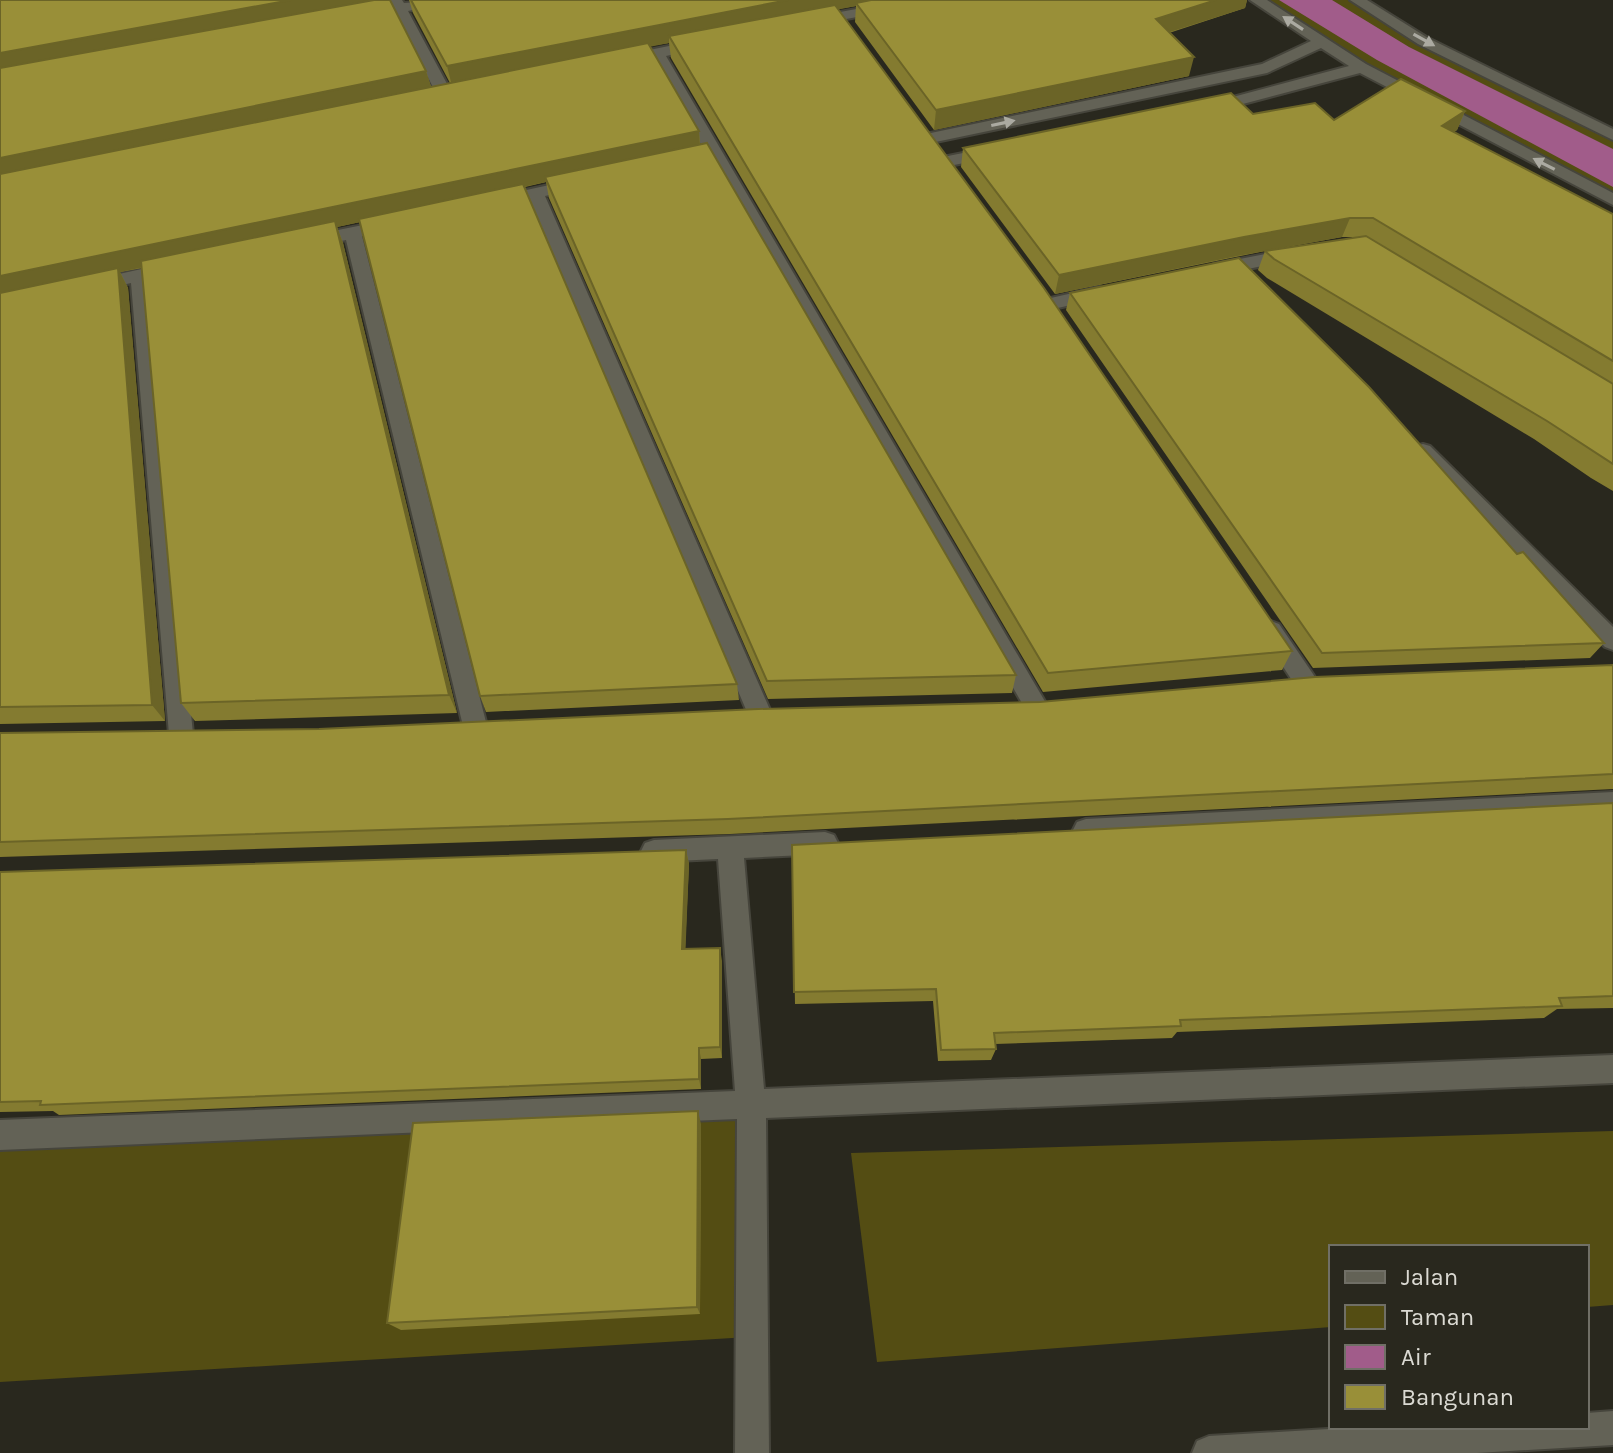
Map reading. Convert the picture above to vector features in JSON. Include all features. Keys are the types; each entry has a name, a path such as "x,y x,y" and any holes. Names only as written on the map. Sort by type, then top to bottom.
{"street":[{"path":"351,17 396,4 442,0"},
{"path":"793,26 843,22 929,0"},
{"path":"1257,0 1361,67 1613,200"},
{"path":"1357,0 1423,41 1613,135"},
{"path":"396,4 445,95"},
{"path":"610,62 717,41"},
{"path":"1007,149 949,169 922,133 1267,68 1322,42"},
{"path":"656,53 708,156 1043,704 1005,706"},
{"path":"1193,111 1308,84 1361,67"},
{"path":"474,206 595,180"},
{"path":"535,193 759,712"},
{"path":"291,245 413,220"},
{"path":"353,234 483,725 446,727"},
{"path":"1194,274 1313,251"},
{"path":"1238,265 1260,287"},
{"path":"77,289 185,266"},
{"path":"139,275 181,734"},
{"path":"1048,304 1121,289"},
{"path":"1403,431 1613,641"},
{"path":"1261,616 1305,681"},
{"path":"1273,684 1336,680"},
{"path":"727,714 790,711"},
{"path":"151,734 210,733"},
{"path":"1061,831 1613,803"},
{"path":"634,852 856,842"},
{"path":"730,848 751,1106 752,1453"},
{"path":"0,1135 1613,1069"},
{"path":"1209,1453 1613,1428"}],"green space":[{"path":"1257,0 1357,0 1423,41 1613,135 1613,200 1361,67"},
{"path":"751,1106 749,1337 0,1382 0,1135"},
{"path":"1613,1131 1613,1305 1589,1307 1589,1245 1329,1245 1329,1327 877,1362 851,1153"}],"water":[{"path":"1279,0 1332,0 1409,47 1613,149 1613,187 1377,60"}],"building":[{"path":"0,0 291,0 0,53"},
{"path":"374,0 390,0 426,71 0,158 0,68"},
{"path":"411,0 788,0 447,66"},
{"path":"871,0 1216,0 1156,19 1194,57 936,110 856,3"},
{"path":"835,5 1044,288 1292,651 1048,673 669,36"},
{"path":"648,43 699,131 0,276 0,174"},
{"path":"1401,79 1465,111 1442,126 1613,214 1613,361 1373,218 1350,218 1244,237 1059,275 963,148 1231,93 1253,114 1315,103 1334,120"},
{"path":"707,143 1016,675 767,681 545,177"},
{"path":"523,184 737,684 480,696 359,219"},
{"path":"335,221 449,695 181,703 141,261"},
{"path":"1366,236 1613,384 1613,464 1265,251"},
{"path":"1239,258 1369,387 1517,554 1523,552 1604,643 1322,653 1070,293"},
{"path":"118,268 152,705 0,707 0,293"},
{"path":"1613,665 1613,774 728,819 0,842 0,733 319,729 758,709 1040,702 1315,677"},
{"path":"1613,803 1613,996 1559,998 1562,1006 1180,1020 1181,1026 994,1033 996,1049 941,1050 936,989 794,992 792,845"},
{"path":"686,850 682,949 720,948 720,1047 699,1048 699,1079 40,1105 41,1101 0,1102 0,872"},
{"path":"698,1111 697,1307 387,1323 413,1123"}]}
